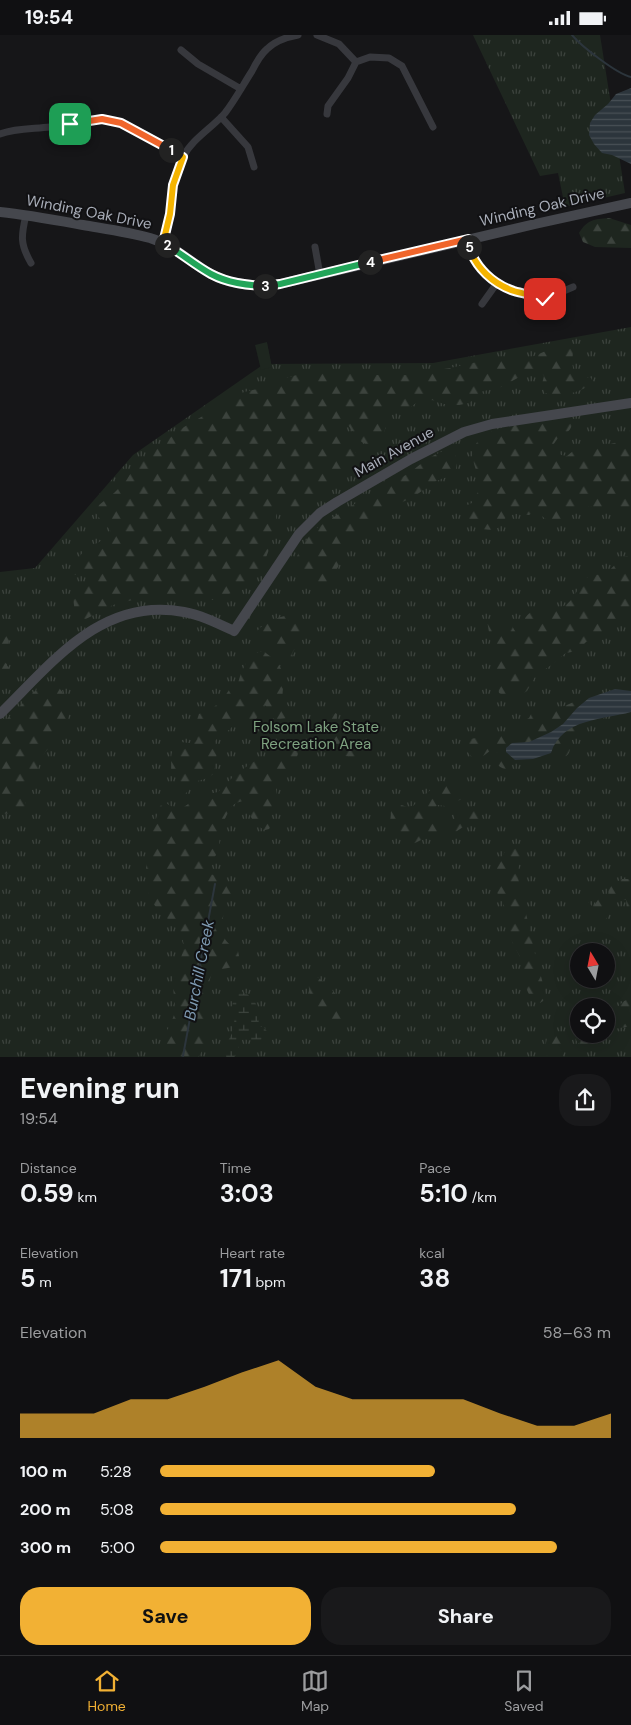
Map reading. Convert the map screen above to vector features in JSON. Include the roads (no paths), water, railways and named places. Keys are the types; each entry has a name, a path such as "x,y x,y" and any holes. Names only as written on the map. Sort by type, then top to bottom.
{"street":[{"path":"163,243 170,214 173,185 183,157 221,117 267,48 280,40 298,35"},
{"path":"318,35 339,44 356,62"},
{"path":"182,50 198,64 241,89"},
{"path":"327,114 328,105 349,77 356,62 370,57 389,58 402,65 433,127"},
{"path":"221,117 248,147 254,167"},
{"path":"0,133 102,119 121,123 183,157"},
{"name":"Winding Oak Drive","path":"0,212 129,233 163,243 210,273 236,283 267,286 631,203"},
{"path":"26,215 22,242 24,251 32,263"},
{"path":"468,239 477,264 497,283 512,290 533,294 545,299 573,287"},
{"path":"315,247 320,275"},
{"path":"482,304 497,283"},
{"name":"Main Avenue","path":"0,714 71,645 94,627 132,612 162,610 182,612 210,620 234,631 307,525 331,506 455,435 492,423 631,403"}],"waterway":[{"name":"Burchill Creek","path":"572,35 600,59 617,71 631,77"},
{"name":"Burchill Creek","path":"183,1056 215,884"}],"park label":[{"name":"Folsom Lake State Recreation Area","path":"316,736"}]}
